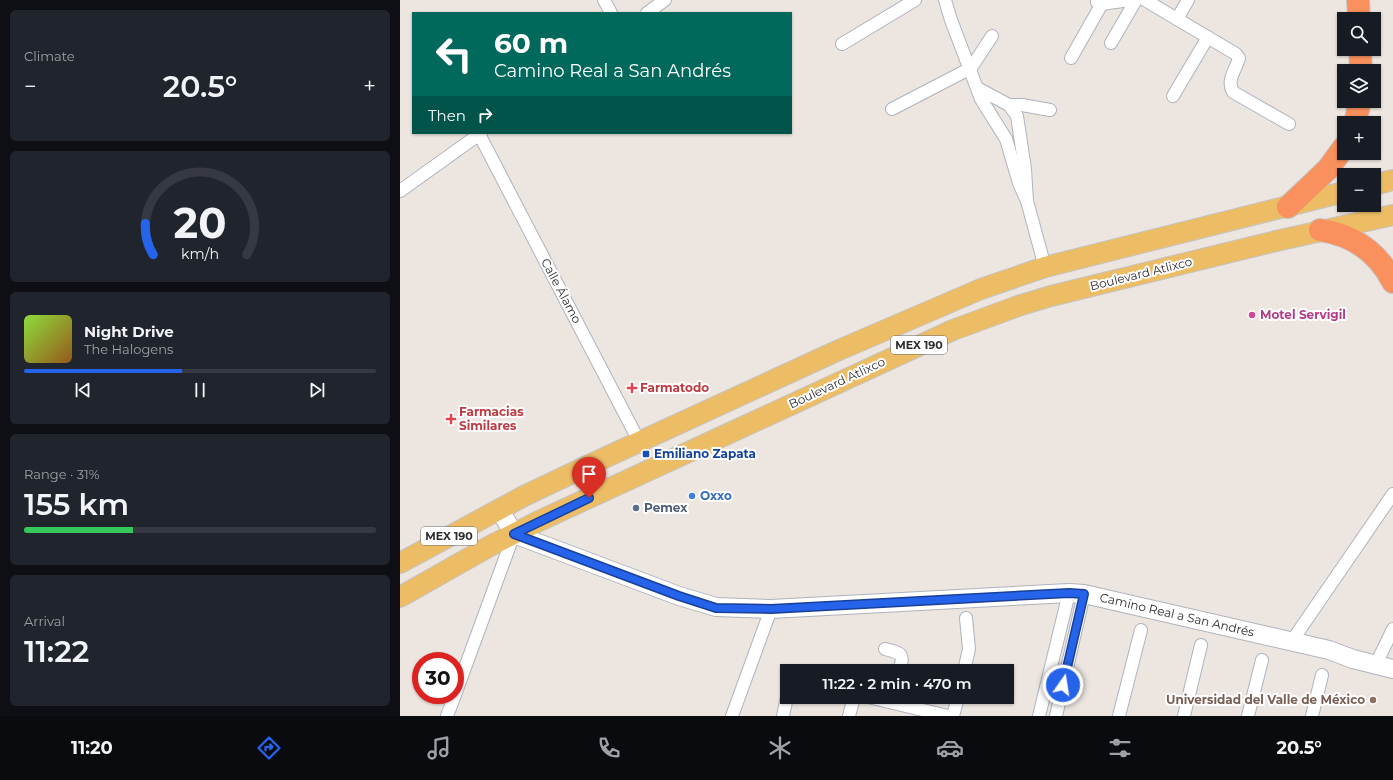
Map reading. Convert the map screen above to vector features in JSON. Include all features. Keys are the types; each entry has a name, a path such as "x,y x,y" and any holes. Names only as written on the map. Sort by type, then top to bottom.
{"highway":[{"path":"1358,0 1359,12"},
{"path":"1288,207 1328,169 1337,157"},
{"path":"1320,230 1343,235 1362,245 1382,265 1393,282"}],"main road":[{"path":"1381,183 1393,180"},
{"name":"MEX 190","path":"400,563 499,509 853,344 981,289 1045,267 1337,194"},
{"name":"Boulevard Atlixco","path":"400,597 514,534 953,330 1018,306 1051,296 1320,230 1393,215"},
{"path":"499,509 514,534"},
{"name":"Camino Real a San Andrés","path":"514,534 672,594 716,608 771,609 1077,593 1329,650 1359,650 1386,661"}],"street":[{"path":"604,0 610,12"},
{"path":"648,12 664,0"},
{"path":"842,44 898,4 915,0"},
{"path":"945,0 950,20 971,68 981,99 1006,139 1019,183 1027,201 1045,267"},
{"path":"1071,58 1100,1 1130,0"},
{"path":"1110,43 1136,0"},
{"path":"1145,0 1236,54 1239,58 1230,80 1230,87 1233,92 1289,124"},
{"path":"1177,19 1188,0"},
{"path":"892,109 971,68 992,36"},
{"path":"1173,96 1208,37"},
{"path":"979,90 1009,105 1022,105 1050,110"},
{"path":"1009,105 1017,116 1025,169 1027,201"},
{"path":"400,191 480,134"},
{"name":"Calle Álamo","path":"480,134 641,444"},
{"path":"1290,641 1296,635 1393,494"},
{"path":"464,670 514,534"},
{"path":"1040,716 1077,593"},
{"path":"1056,716 1077,593"},
{"path":"732,716 771,609"},
{"path":"966,618 969,649 966,664"},
{"path":"1386,661 1393,629"},
{"path":"1119,716 1140,630"},
{"path":"1184,716 1201,645"},
{"path":"884,649 898,652 903,660 902,664"},
{"path":"1248,716 1262,660"},
{"path":"1312,716 1322,675"},
{"path":"447,716 452,704"},
{"path":"783,716 786,704"},
{"path":"849,716 852,704"},
{"path":"898,704 913,712 948,716"},
{"path":"953,716 956,704"}],"place":[{"name":"Motel Servigil","path":"1252,315"},
{"name":"Farmatodo","path":"632,388"},
{"name":"Farmacias Similares","path":"451,419"},
{"name":"Emiliano Zapata","path":"646,454"},
{"name":"Oxxo","path":"692,496"},
{"name":"Pemex","path":"636,508"},
{"name":"Universidad del Valle de México","path":"1373,700"}],"route":[{"path":"589,498 514,534 591,564 716,608 771,609 1069,593 1084,594 1063,685"}]}
